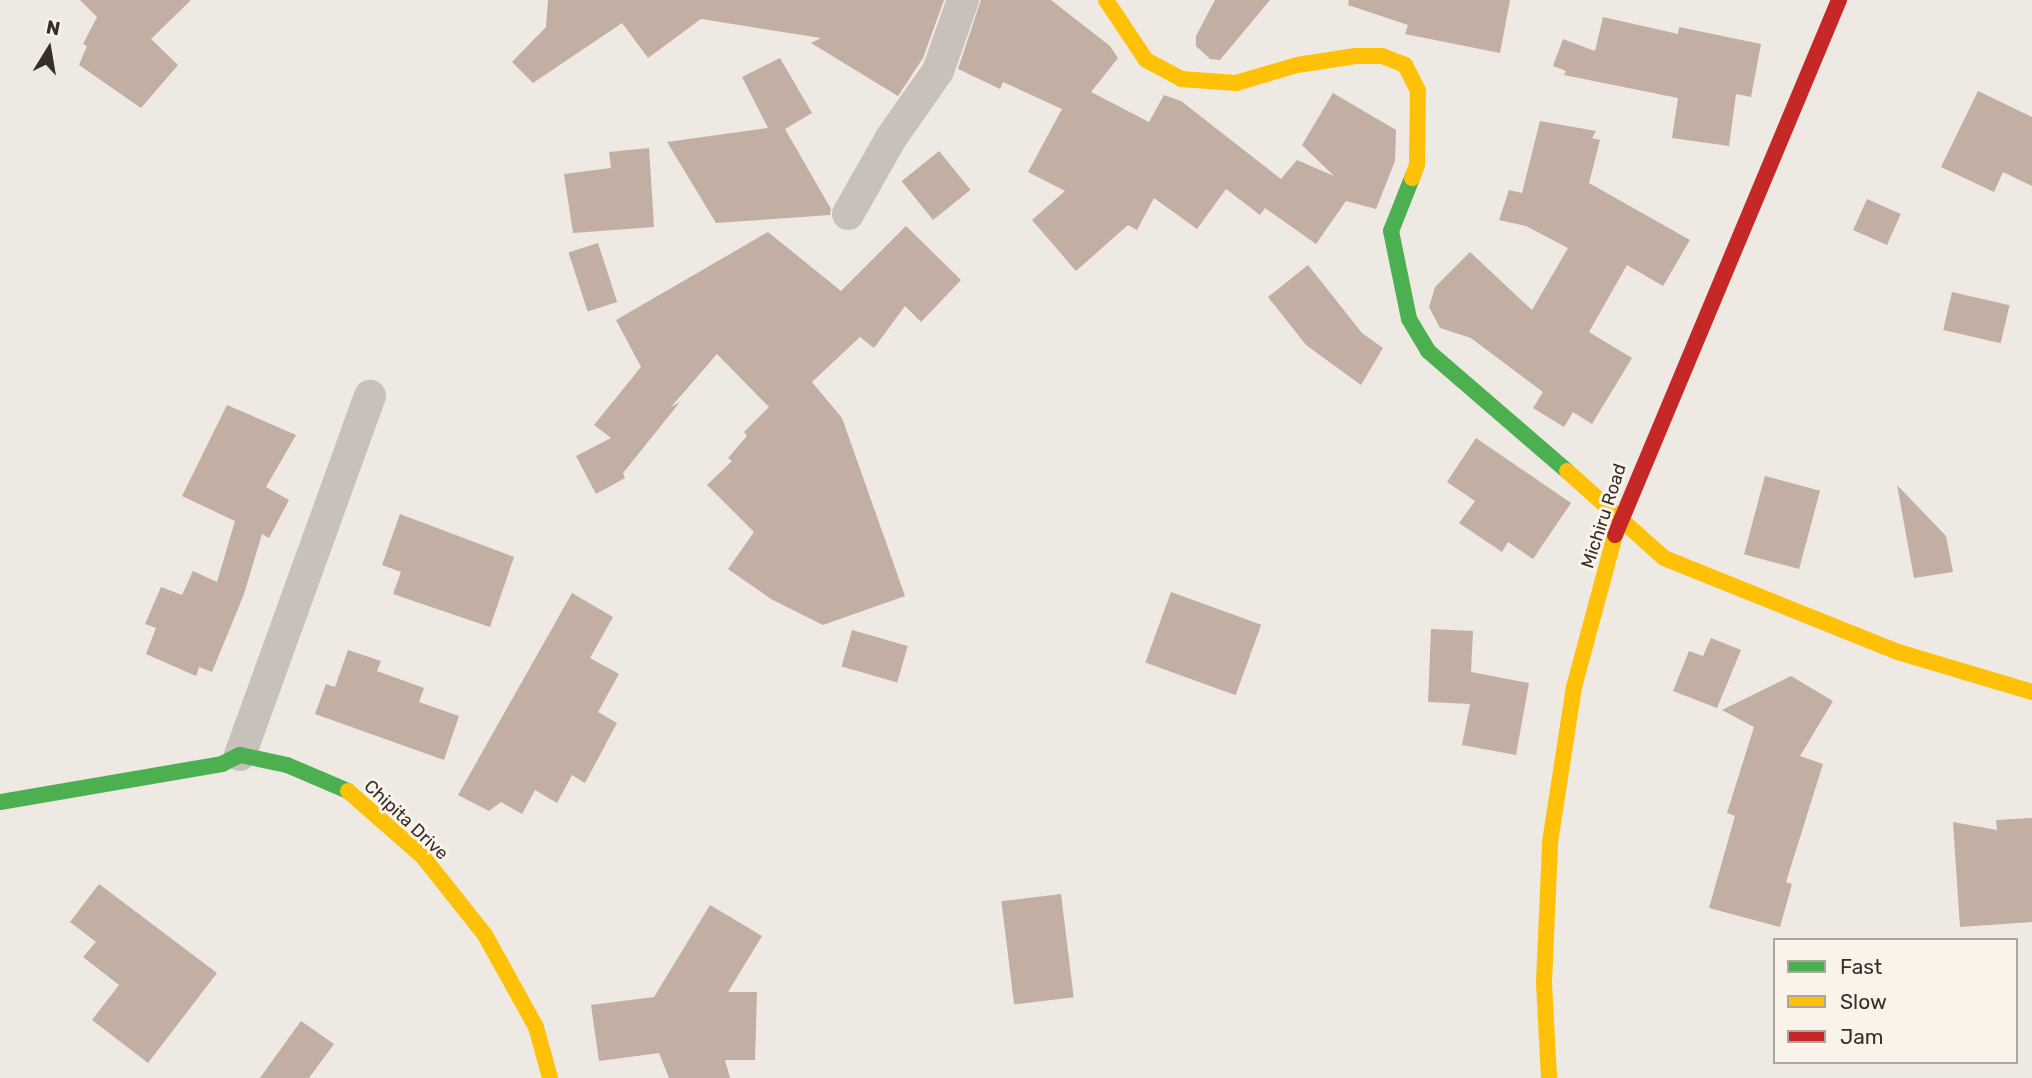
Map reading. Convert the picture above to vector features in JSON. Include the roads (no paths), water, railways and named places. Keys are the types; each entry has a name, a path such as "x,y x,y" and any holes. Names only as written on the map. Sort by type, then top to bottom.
{"street":[{"path":"848,214 891,138 939,71 963,0"},
{"path":"1105,0 1146,60 1181,79 1236,83 1297,65 1355,56 1397,61 1412,72 1418,91 1418,165 1391,231 1409,320 1429,351 1599,498 1638,540 1685,569 1898,652 2032,692"},
{"name":"Michiru Road","path":"1549,1078 1544,982 1550,842 1574,687 1619,520 1839,0"},
{"path":"0,802 222,764 240,755 370,396"},
{"name":"Chipita Drive","path":"240,755 287,765 348,791 423,857 485,935 536,1027 550,1078"}]}
